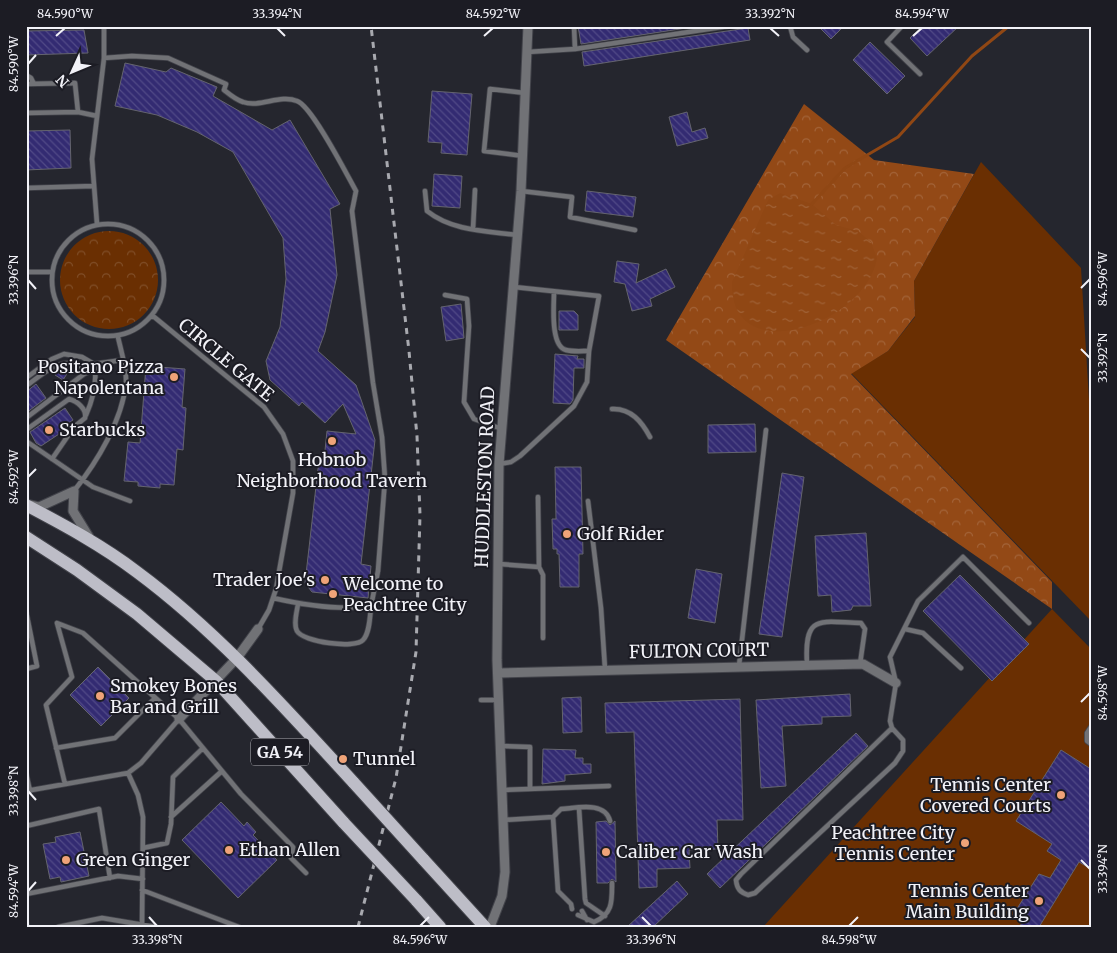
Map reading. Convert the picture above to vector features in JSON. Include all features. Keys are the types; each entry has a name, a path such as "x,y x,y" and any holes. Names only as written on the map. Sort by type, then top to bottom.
{"main road":[{"name":"GA 54","path":"26,504 96,544 154,584 237,658 485,927"},
{"name":"GA 54","path":"26,537 78,570 137,614 216,682 440,927"}],"street":[{"name":"HUDDLESTON ROAD","path":"490,927 504,883 498,700 497,564 502,429 521,191 528,26"},
{"path":"26,504 39,507 74,491 73,512 81,527 96,544"},
{"path":"179,719 216,682 237,658 258,629"},
{"name":"FULTON COURT","path":"498,672 860,664 896,683"}],"lane":[{"path":"98,224 92,159 104,58 104,26"},
{"path":"574,26 575,49"},
{"path":"527,52 575,49 729,26"},
{"path":"790,26 793,37 807,50"},
{"path":"902,26 887,42 920,74"},
{"path":"104,58 132,56 168,58 226,84 224,90 242,102 297,100 305,106 356,191 352,211 373,383 382,437 385,479 378,571 365,638 360,642 347,643 314,641 302,636 296,625 298,604"},
{"path":"26,75 31,78 34,84"},
{"path":"26,84 75,84 78,112"},
{"path":"523,156 484,151 490,90 526,93"},
{"path":"26,113 78,112 97,116"},
{"path":"26,188 94,186"},
{"path":"473,229 475,190"},
{"path":"425,191 427,211 437,219 457,227 517,235"},
{"path":"521,191 572,197 570,217 635,230"},
{"path":"98,224 117,225 140,233 152,244 161,259 165,275 163,295 153,316 118,337 103,337 86,332 71,322 60,309 54,292 51,272 58,254 68,240 79,232 98,224"},
{"path":"26,272 51,272"},
{"path":"500,464 511,462 520,456 574,406 588,382 589,351 599,296 512,286"},
{"path":"554,292 554,332 558,345 566,350 589,351"},
{"path":"445,295 467,299 470,326 464,402 474,419 502,429"},
{"name":"CIRCLE GATE","path":"153,316 264,407 283,434 293,461 293,493 276,588 269,610 258,629"},
{"path":"74,491 117,419 126,382 118,337"},
{"path":"26,378 52,358 64,354 82,357 94,364 122,360"},
{"path":"26,386 59,364 68,362 79,365 84,374"},
{"path":"26,418 84,374 91,371 94,364"},
{"path":"52,459 74,427 86,415 93,399 96,373 94,364"},
{"path":"26,430 69,399 76,401 86,415"},
{"path":"612,409 631,413 644,424 650,437"},
{"path":"739,666 766,430"},
{"path":"26,441 93,487 130,501"},
{"path":"538,497 539,567 543,575 543,638"},
{"path":"588,501 601,608 605,669"},
{"path":"892,728 741,874 736,880 736,887 741,893 748,895 754,893 895,763 904,751 903,740 892,728 890,711 896,683 890,657 918,600 962,557 1029,623"},
{"path":"497,564 539,567"},
{"path":"272,598 298,604 355,608 371,606"},
{"path":"26,611 37,666 26,669"},
{"path":"807,664 806,648 809,631 813,625 821,622 861,623 865,629 860,664"},
{"path":"65,784 46,705 72,678 56,623 83,633 179,719 222,771 293,847 291,858 306,873"},
{"path":"905,629 924,633 961,668"},
{"path":"56,748 115,738 155,698"},
{"path":"481,700 498,700"},
{"path":"26,773 28,791 128,772 140,763 179,719"},
{"path":"1091,727 1087,733 1087,741 1091,744"},
{"path":"500,746 530,748 530,789"},
{"path":"143,848 167,843 171,817 173,777 203,748"},
{"path":"171,817 222,771"},
{"path":"128,772 138,795 143,817 142,926"},
{"path":"501,790 609,786"},
{"path":"503,820 552,817 560,809 579,808 604,809 609,814 610,821"},
{"path":"579,808 585,899 586,903 605,916"},
{"path":"26,826 99,809 110,878"},
{"path":"552,817 558,891 571,906 577,905"},
{"path":"26,894 110,878 143,879"},
{"path":"578,915 594,922 605,916 612,906 612,883"},
{"path":"142,890 226,925 238,927"},
{"path":"582,911 587,920"},
{"path":"58,927 102,918 120,924 156,927"},
{"path":"26,921 27,927"}],"green space":[{"path":"804,104 874,160 974,174 914,281 915,316 888,351 851,374 1052,582 1052,609 666,340"},
{"path":"981,162 1081,268 1091,433 1091,621 851,373 888,351 915,317 914,281"},
{"path":"109,231 128,235 143,246 154,261 158,280 154,299 143,314 128,325 109,329 90,325 75,314 64,299 60,280 64,261 75,246 90,235"},
{"name":"Peachtree City Tennis Center","path":"1052,609 1091,649 1091,927 763,927"}],"water":[{"path":"780,193 812,204 836,225 858,231 871,242 877,258 868,282 850,302 826,318 800,328 774,331 752,326 737,310 732,282 768,200"}],"building":[{"path":"578,26 700,26 581,44"},
{"path":"818,26 844,26 831,39"},
{"path":"922,26 959,26 927,56 910,38"},
{"path":"748,28 750,40 584,66 582,52"},
{"path":"84,30 88,53 26,55 26,31"},
{"path":"870,42 905,76 887,94 853,60"},
{"path":"125,63 166,72 171,68 217,87 213,96 272,130 290,120 340,204 330,209 337,275 325,332 318,351 356,385 375,440 361,564 371,566 368,598 312,592 305,583 319,460 324,460 327,431 356,434 343,404 325,423 302,402 299,406 270,380 266,361 280,327 286,279 283,238 233,152 197,132 157,115 115,106"},
{"path":"432,91 472,94 467,155 441,153 442,143 428,142"},
{"path":"687,112 692,132 705,128 708,138 677,146 669,117"},
{"path":"70,130 71,168 26,170 26,131"},
{"path":"434,174 462,176 460,208 432,206"},
{"path":"587,191 636,197 633,217 585,211"},
{"path":"617,261 639,264 636,283 666,269 675,287 650,299 652,306 632,311 625,284 614,282"},
{"path":"461,304 464,338 446,341 441,307"},
{"path":"559,311 574,311 578,315 578,330 559,330"},
{"path":"555,354 578,356 577,359 584,359 584,368 574,368 573,400 570,404 553,403"},
{"path":"146,366 185,369 182,407 186,408 183,450 177,449 174,485 160,484 160,488 138,486 138,482 124,481 128,442 140,443"},
{"path":"65,367 70,369 63,380 55,375 57,370"},
{"path":"36,384 46,398 26,413 26,392"},
{"name":"Starbucks","path":"65,408 73,420 66,425 68,428 41,446 36,443 30,432"},
{"path":"755,424 756,452 708,453 708,425"},
{"name":"Golf Rider","path":"555,467 581,467 583,554 579,554 579,587 560,587 559,554 557,554 557,549 553,549 552,519 556,519"},
{"path":"782,473 804,477 782,637 759,634"},
{"path":"866,533 871,606 853,606 851,610 832,612 831,595 818,596 815,536"},
{"path":"696,569 722,574 715,623 688,618"},
{"path":"960,575 1029,644 992,681 923,611"},
{"name":"Smokey Bones Bar and Grill","path":"98,667 129,698 101,726 70,695"},
{"path":"850,694 851,716 822,717 822,724 782,726 786,786 761,788 756,700"},
{"path":"581,697 582,732 563,733 562,698"},
{"path":"740,699 743,820 717,820 718,849 689,850 690,868 657,869 657,887 639,888 634,732 606,733 605,703"},
{"path":"856,733 868,746 720,888 707,874"},
{"path":"543,749 576,750 575,758 583,758 583,764 591,764 591,773 565,775 565,781 542,784"},
{"name":"Tennis Center Covered Courts","path":"1061,750 1091,769 1091,869 1079,862 1039,927 1019,927 1022,923 1013,915 1039,874 1050,878 1061,860 1047,851 1052,844 1016,821"},
{"name":"Ethan Allen","path":"221,802 244,826 247,822 256,832 253,835 277,860 238,898 182,840"},
{"name":"Caliber Car Wash","path":"606,821 610,825 615,821 616,882 612,879 608,883 597,883 596,822"},
{"name":"Green Ginger","path":"80,832 89,876 61,882 60,877 50,879 43,844 56,842 55,837"},
{"path":"677,881 688,894 653,927 627,927"}],"waterway":[{"path":"812,204 845,168 898,137 972,56 1009,26"}],"railway":[{"path":"358,927 396,778 416,652 420,515 417,436 409,351 371,26"}],"place":[{"name":"Positano Pizza Napolentana","path":"174,377"},
{"name":"Starbucks","path":"49,430"},
{"name":"Hobnob Neighborhood Tavern","path":"332,441"},
{"name":"Golf Rider","path":"567,534"},
{"name":"Trader Joe's","path":"325,580"},
{"name":"Welcome to Peachtree City","path":"333,594"},
{"name":"Smokey Bones Bar and Grill","path":"100,696"},
{"name":"Tunnel","path":"343,759"},
{"name":"Tennis Center Covered Courts","path":"1061,795"},
{"name":"Peachtree City Tennis Center","path":"965,843"},
{"name":"Ethan Allen","path":"229,850"},
{"name":"Caliber Car Wash","path":"606,852"},
{"name":"Green Ginger","path":"66,860"},
{"name":"Tennis Center Main Building","path":"1039,901"}]}
